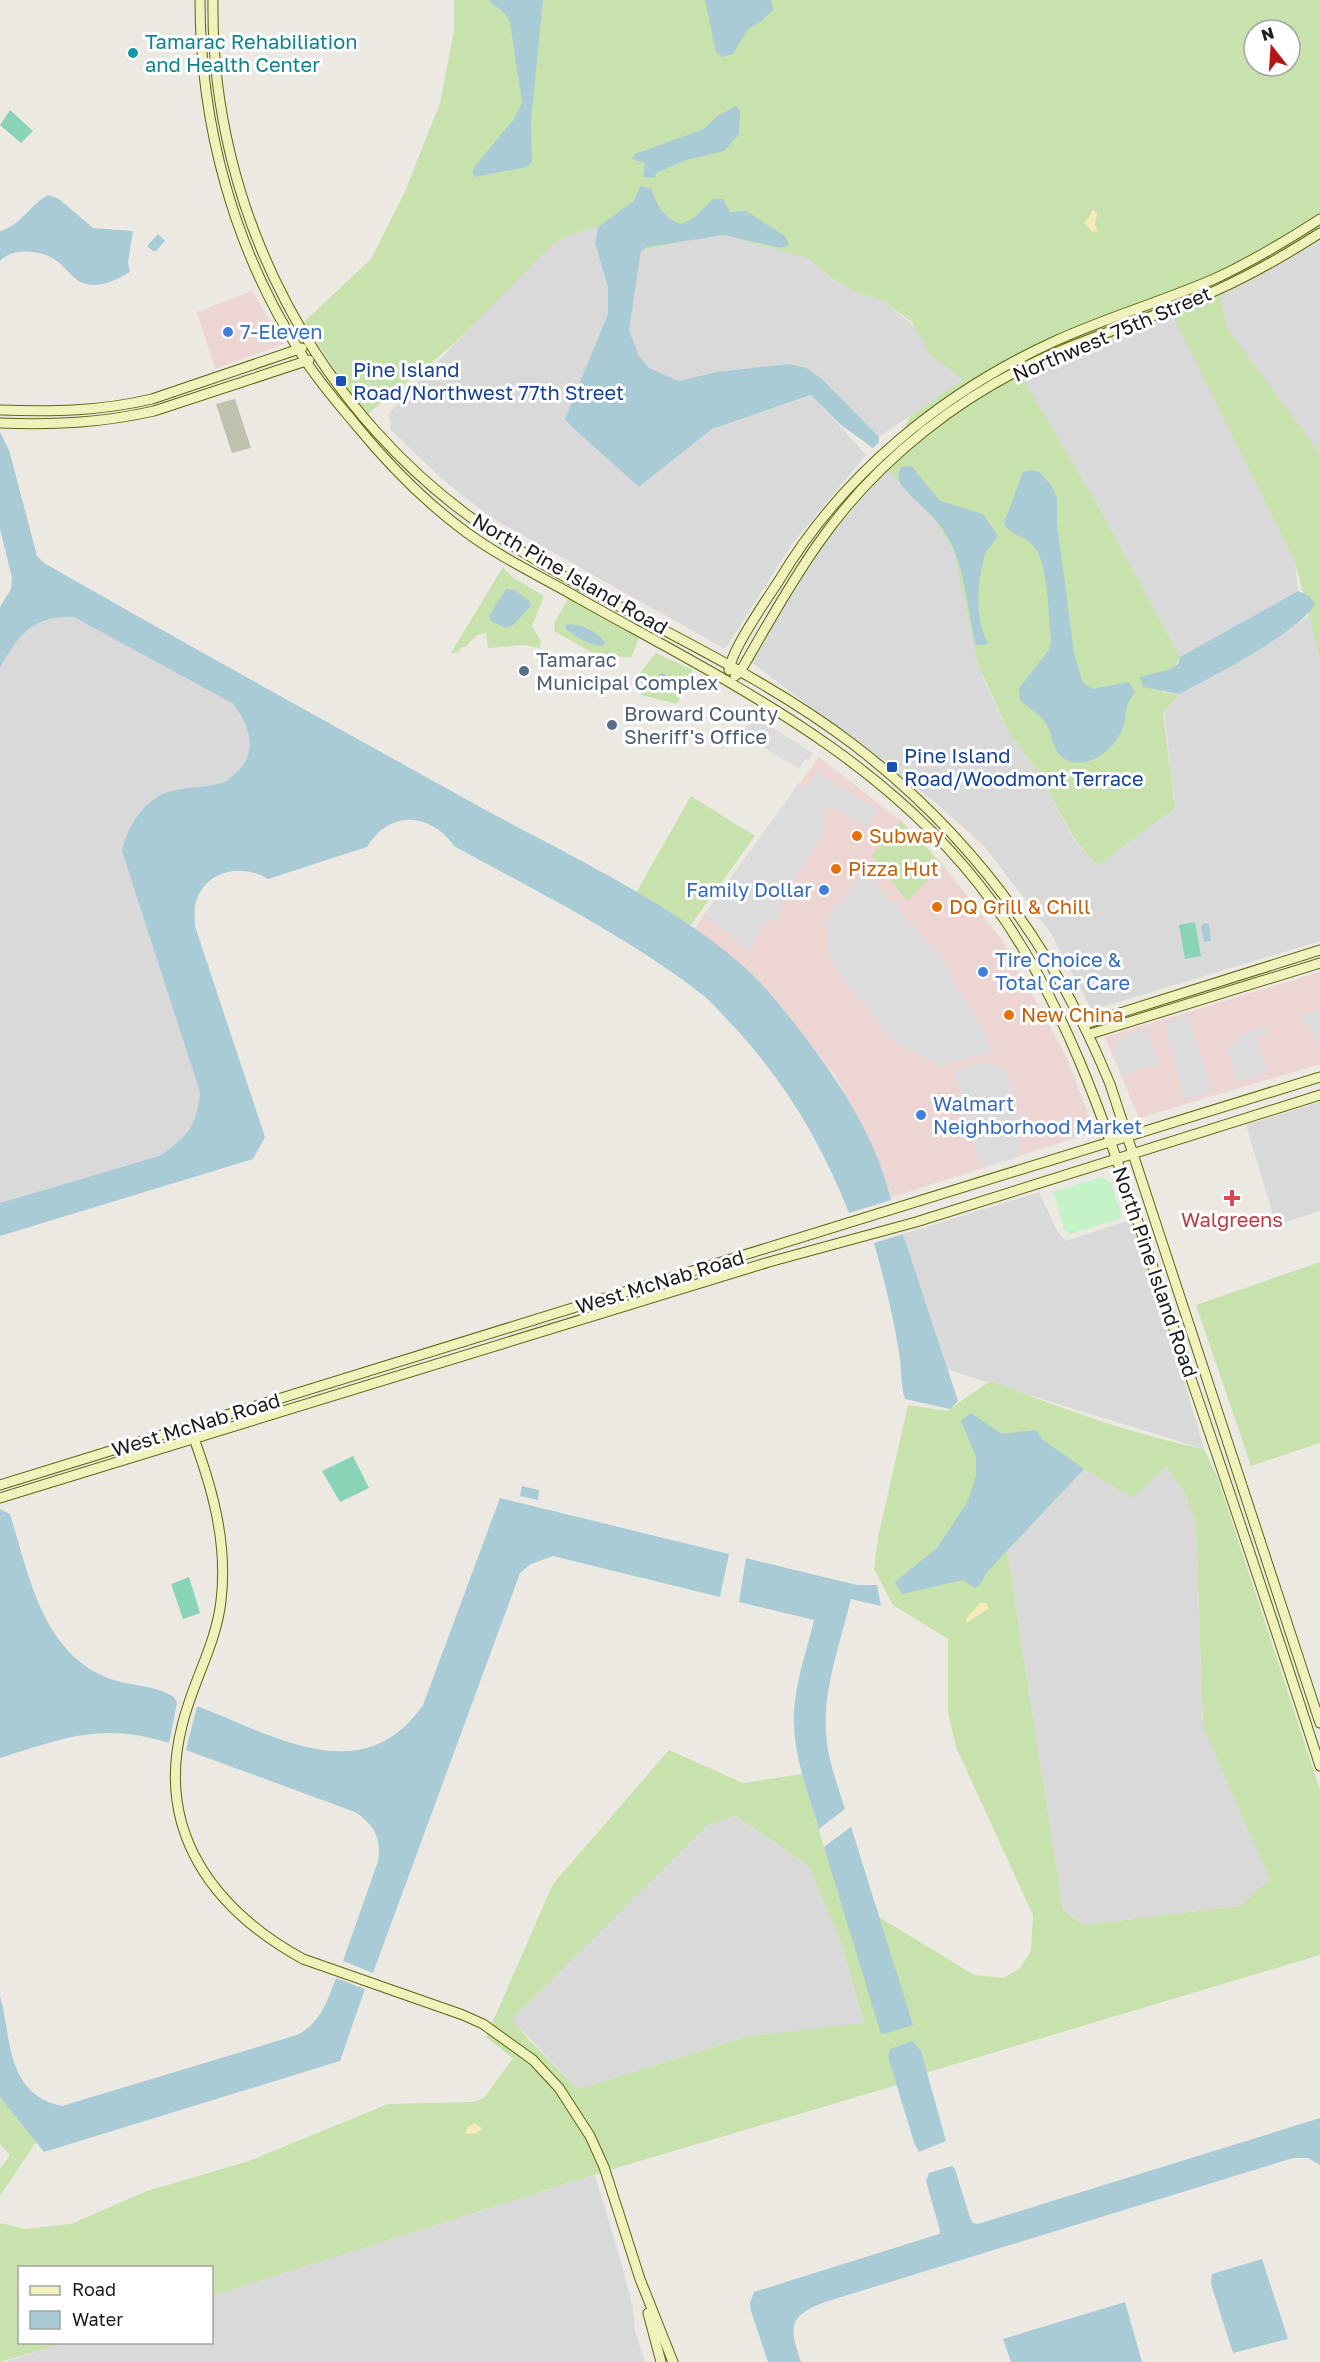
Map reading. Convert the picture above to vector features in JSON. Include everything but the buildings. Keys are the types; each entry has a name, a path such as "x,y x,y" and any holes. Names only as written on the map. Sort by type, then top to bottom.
{"main road":[{"name":"North Pine Island Road","path":"200,0 201,57 220,167 249,255 305,361 378,452 464,531 786,715 850,758 897,797 952,852 996,908 1045,987 1072,1039 1111,1142 1209,1426 1320,1766"},
{"name":"North Pine Island Road","path":"213,0 219,96 226,138 243,200 271,274 317,357 333,380 389,445 442,496 531,556 740,672 852,743 914,794 942,823 981,865 1034,935 1090,1034 1129,1137 1320,1723"},
{"name":"Northwest 75th Street","path":"728,681 729,666 766,601 808,537 851,486 912,429 971,386 1045,346 1237,268 1320,219"},
{"name":"Northwest 75th Street","path":"728,681 740,672 778,605 818,543 859,493 910,441 1013,373 1059,351 1217,291 1280,258 1320,233"},
{"path":"0,410 63,413 128,405 310,345"},
{"path":"0,423 64,425 154,411 317,357"},
{"path":"230,373 236,384"},
{"path":"1085,1024 1320,951"},
{"path":"1090,1034 1320,963"},
{"path":"1185,993 1188,1004"},
{"path":"1141,1006 1145,1017"},
{"name":"West McNab Road","path":"0,1485 1320,1077"},
{"name":"West McNab Road","path":"0,1498 780,1259 916,1222 1117,1161 1320,1095"},
{"path":"190,1426 216,1508 223,1544 224,1574 221,1603 213,1638 182,1725 177,1751 175,1780 179,1806 195,1857 208,1881 224,1901 241,1918 278,1945 303,1959 483,2024 533,2060 559,2088 590,2136 603,2167 640,2279 673,2362"},
{"path":"640,2279 661,2362"}],"shaded area":[{"path":"598,227 595,243 608,289 608,314 639,487 712,429 812,395 866,455 792,544 725,649 490,517 442,479 391,430 389,413 529,266 552,245 569,235"},
{"path":"724,235 781,248 808,258 825,273 853,291 883,301 925,335 933,358 964,379 879,437 822,379 788,364 716,372 679,381 649,368 639,356 629,330 641,251 685,240"},
{"path":"1320,237 1320,455 1228,329 1219,294 1256,278"},
{"path":"252,291 284,344 215,369 197,312"},
{"path":"1172,313 1295,562 1298,591 1180,657 1101,511 1020,374"},
{"path":"235,399 251,448 232,453 216,404"},
{"path":"888,470 942,528 954,551 966,589 979,667 985,683 1009,732 1039,773 1072,837 1097,866 1175,808 1164,710 1179,694 1286,632 1309,615 1320,659 1320,941 1092,1010 1050,932 984,846 934,801 751,662 828,537"},
{"path":"57,617 74,617 93,626 232,703 245,718 251,742 245,764 226,782 197,789 168,792 200,1092 197,1116 181,1142 159,1156 0,1203 0,668 16,639 35,624"},
{"path":"752,715 813,753 809,760 805,759 799,769 743,735"},
{"path":"819,757 901,821 943,865 1002,940 1066,1056 1092,1124 1087,1134 890,1198 871,1145 836,1077 777,1002 741,964 694,929"},
{"path":"816,772 877,810 866,829 831,805 823,815 825,830 780,904 783,919 764,921 750,952 704,915 799,783 808,789"},
{"path":"864,870 941,958 995,1051 939,1066 891,1039 829,960 826,921"},
{"path":"1320,972 1320,1064 1139,1118 1105,1037"},
{"path":"1320,1010 1320,1055 1309,1024 1302,1024 1300,1016"},
{"path":"1188,1015 1212,1091 1185,1100 1166,1030 1168,1022"},
{"path":"1264,1027 1266,1035 1257,1038 1268,1073 1238,1081 1227,1046 1237,1042 1237,1036"},
{"path":"1147,1028 1158,1064 1122,1076 1117,1065 1114,1039"},
{"path":"986,1062 1005,1068 1020,1121 1020,1142 1016,1158 981,1168 955,1071"},
{"path":"1320,1102 1320,1211 1276,1225 1246,1125"},
{"path":"1039,1192 1057,1231 1066,1241 1136,1218 1204,1449 948,1370 903,1234"},
{"path":"1166,1467 1186,1495 1196,1525 1203,1727 1271,1879 1240,1906 1084,1925 1063,1910 1007,1551 1084,1469 1133,1497"},
{"path":"736,1816 809,1866 842,1946 864,2024 750,2036 578,2089 511,2019 707,1825"},
{"path":"595,2175 621,2262 633,2308 635,2331 645,2362 4,2362 63,2344 213,2344 213,2296"}],"green space":[{"path":"454,0 1320,0 1320,237 1256,278 1219,294 1228,329 1320,454 1320,659 1295,562 1172,314 1021,375 1101,511 1180,657 1162,692 1179,694 1163,712 1175,808 1097,866 1073,837 1039,773 1009,732 979,667 954,551 934,519 888,470 910,416 963,379 932,357 912,322 883,301 853,291 825,273 808,258 724,235 685,240 641,251 598,227 569,235 552,245 455,343 368,414 343,383 304,322 371,259 404,194 440,103 454,31"},
{"path":"10,110 33,131 21,143 0,125"},
{"path":"503,567 512,577 544,596 532,626 541,641 540,648 524,645 488,648 486,633 483,633 472,639 466,647 461,647 459,652 451,653"},
{"path":"570,595 640,635 631,658 591,652 554,631 555,622"},
{"path":"656,653 693,670 677,704 641,695 640,673"},
{"path":"691,796 755,836 690,926 636,893"},
{"path":"901,821 943,865 907,901 872,855"},
{"path":"1195,922 1201,956 1185,959 1179,925"},
{"path":"1102,1177 1111,1183 1121,1213 1120,1219 1070,1234 1065,1231 1053,1192"},
{"path":"1320,1262 1320,1443 1251,1466 1196,1305"},
{"path":"990,1381 1122,1428 1204,1449 1218,1479 1320,1790 1320,1955 925,2073 921,2051 888,2057 897,2085 616,2168 213,2296 213,2266 18,2266 18,2344 63,2344 0,2362 0,2223 25,2229 71,2224 147,2191 249,2161 388,2104 474,2102 484,2098 513,2058 486,2037 553,1884 669,1750 743,1783 802,1774 824,1847 851,1827 879,1917 974,1975 1004,1978 1020,1968 1031,1951 1033,1915 956,1747 948,1713 948,1639 893,1605 874,1569 878,1537 908,1405 947,1411","holes":["1166,1467 1186,1495 1196,1525 1203,1727 1270,1879 1240,1906 1084,1925 1063,1910 1007,1551 1084,1469 1133,1498","736,1816 809,1866 842,1946 864,2023 750,2036 578,2089 528,2039 512,2019 707,1825"]},
{"path":"353,1456 369,1488 340,1502 322,1471"},
{"path":"189,1577 200,1613 183,1619 171,1584"},
{"path":"0,2097 36,2142 0,2196 0,2169 10,2155 0,2144"}],"sand":[{"path":"1092,210 1097,213 1095,225 1098,231 1092,232 1084,222 1089,218"},
{"path":"980,1603 986,1603 989,1608 967,1623 966,1619"},
{"path":"475,2123 483,2129 474,2134 465,2133 468,2127"}],"water":[{"path":"488,0 543,0 531,121 532,162 527,167 475,177 472,172 476,165 514,119 522,103 510,23 506,15"},
{"path":"705,0 771,0 773,10 747,30 733,54 722,57 716,52"},
{"path":"736,106 740,110 739,134 724,151 686,160 656,173 655,178 643,177 645,163 632,159 635,154 704,129 716,117"},
{"path":"640,186 652,189 662,211 671,220 682,224 695,217 713,199 723,199 730,212 746,211 785,236 789,245 781,248 724,235 647,247 641,251 629,330 639,356 649,368 679,381 716,372 789,364 806,368 822,379 879,437 879,442 873,448 841,425 811,395 712,429 639,487 571,426 565,419 608,314 608,288 595,243 598,227 634,201"},
{"path":"48,195 59,199 93,228 133,231 128,262 130,272 109,282 92,285 77,280 57,261 44,254 20,252 0,261 0,231 13,225"},
{"path":"158,234 165,241 156,251 153,251 147,246"},
{"path":"0,432 9,450 37,556 44,563 204,654 646,897 711,940 740,963 782,1008 839,1086 875,1152 891,1200 849,1213 815,1139 771,1070 704,996 675,974 613,935 454,846 433,827 410,820 398,821 386,826 367,847 268,879 246,871 224,873 214,878 199,894 195,906 195,926 265,1137 253,1159 0,1236 0,1203 159,1156 177,1143 189,1130 199,1104 200,1092 122,851 132,824 151,801 173,790 215,785 226,781 244,764 250,746 247,728 232,703 74,617 47,620 28,629 0,668 0,607 11,589 12,578 0,529"},
{"path":"911,466 940,501 983,514 997,534 985,555 978,600 981,622 988,644 976,645 961,570 950,541 937,522 900,483 898,475 901,467"},
{"path":"1031,470 1039,472 1051,485 1057,498 1057,524 1074,653 1082,681 1092,689 1129,682 1135,692 1128,703 1124,725 1118,738 1104,753 1086,762 1077,763 1059,754 1044,720 1020,700 1019,688 1049,650 1051,640 1047,592 1040,557 1032,544 1010,531 1004,523 1023,472"},
{"path":"506,589 514,590 530,601 531,606 513,625 506,628 491,621 489,616"},
{"path":"1298,591 1309,596 1315,604 1291,628 1253,654 1179,694 1143,687 1140,677 1171,669 1178,664 1180,657"},
{"path":"567,624 588,629 605,643 603,646 598,646 582,640 565,628"},
{"path":"662,673 675,681 670,693 659,693 659,674"},
{"path":"1204,923 1209,924 1211,941 1204,942 1201,926"},
{"path":"903,1234 958,1401 950,1409 905,1399 894,1324 874,1243"},
{"path":"971,1413 1002,1434 1036,1430 1042,1439 1084,1469 988,1571 979,1586 974,1588 963,1580 902,1594 895,1582 937,1548 968,1501 976,1476 976,1457 961,1421"},
{"path":"522,1486 539,1490 538,1500 520,1496"},
{"path":"500,1498 729,1554 720,1597 553,1556 531,1564 520,1573 373,1973 343,1961 378,1861 379,1846 372,1827 355,1812 186,1750 197,1706 286,1741 316,1749 345,1751 373,1746 399,1731 423,1705"},
{"path":"0,1509 10,1514 41,1609 53,1631 68,1650 86,1666 108,1678 159,1690 174,1697 177,1703 169,1743 145,1737 103,1733 64,1739 0,1758"},
{"path":"746,1558 857,1585 877,1585 881,1606 851,1599 834,1663 826,1712 826,1738 832,1769 845,1809 819,1829 801,1771 794,1726 797,1688 814,1620 739,1602"},
{"path":"851,1827 913,2025 884,2034 881,2034 824,1847"},
{"path":"336,1978 365,1989 340,2061 44,2152 0,2097 0,1996 10,2046 20,2077 30,2090 43,2100 62,2106 297,2035 318,2018"},
{"path":"913,2041 921,2051 946,2141 919,2152 888,2057 890,2049"},
{"path":"1320,2118 1320,2165 1308,2158 1293,2158 825,2302 804,2312 795,2324 794,2340 801,2362 768,2362 751,2311 750,2303 754,2292 939,2234 926,2181 929,2173 952,2166 955,2169 970,2218 973,2223 978,2224"},
{"path":"1262,2259 1288,2339 1233,2353 1211,2284 1212,2274"},
{"path":"1125,2302 1142,2362 1011,2362 1003,2339"}],"place":[{"name":"Tamarac Rehabiliation and Health Center","path":"133,53"},
{"name":"7-Eleven","path":"228,332"},
{"name":"Pine Island Road/Northwest 77th Street","path":"341,381"},
{"name":"Tamarac Municipal Complex","path":"524,671"},
{"name":"Broward County Sheriff's Office","path":"612,725"},
{"name":"Pine Island Road/Woodmont Terrace","path":"892,767"},
{"name":"Subway","path":"857,836"},
{"name":"Pizza Hut","path":"836,869"},
{"name":"Family Dollar","path":"824,890"},
{"name":"DQ Grill & Chill","path":"937,907"},
{"name":"Tire Choice & Total Car Care","path":"983,972"},
{"name":"New China","path":"1009,1015"},
{"name":"Walmart Neighborhood Market","path":"921,1115"},
{"name":"Walgreens","path":"1232,1198"}]}
